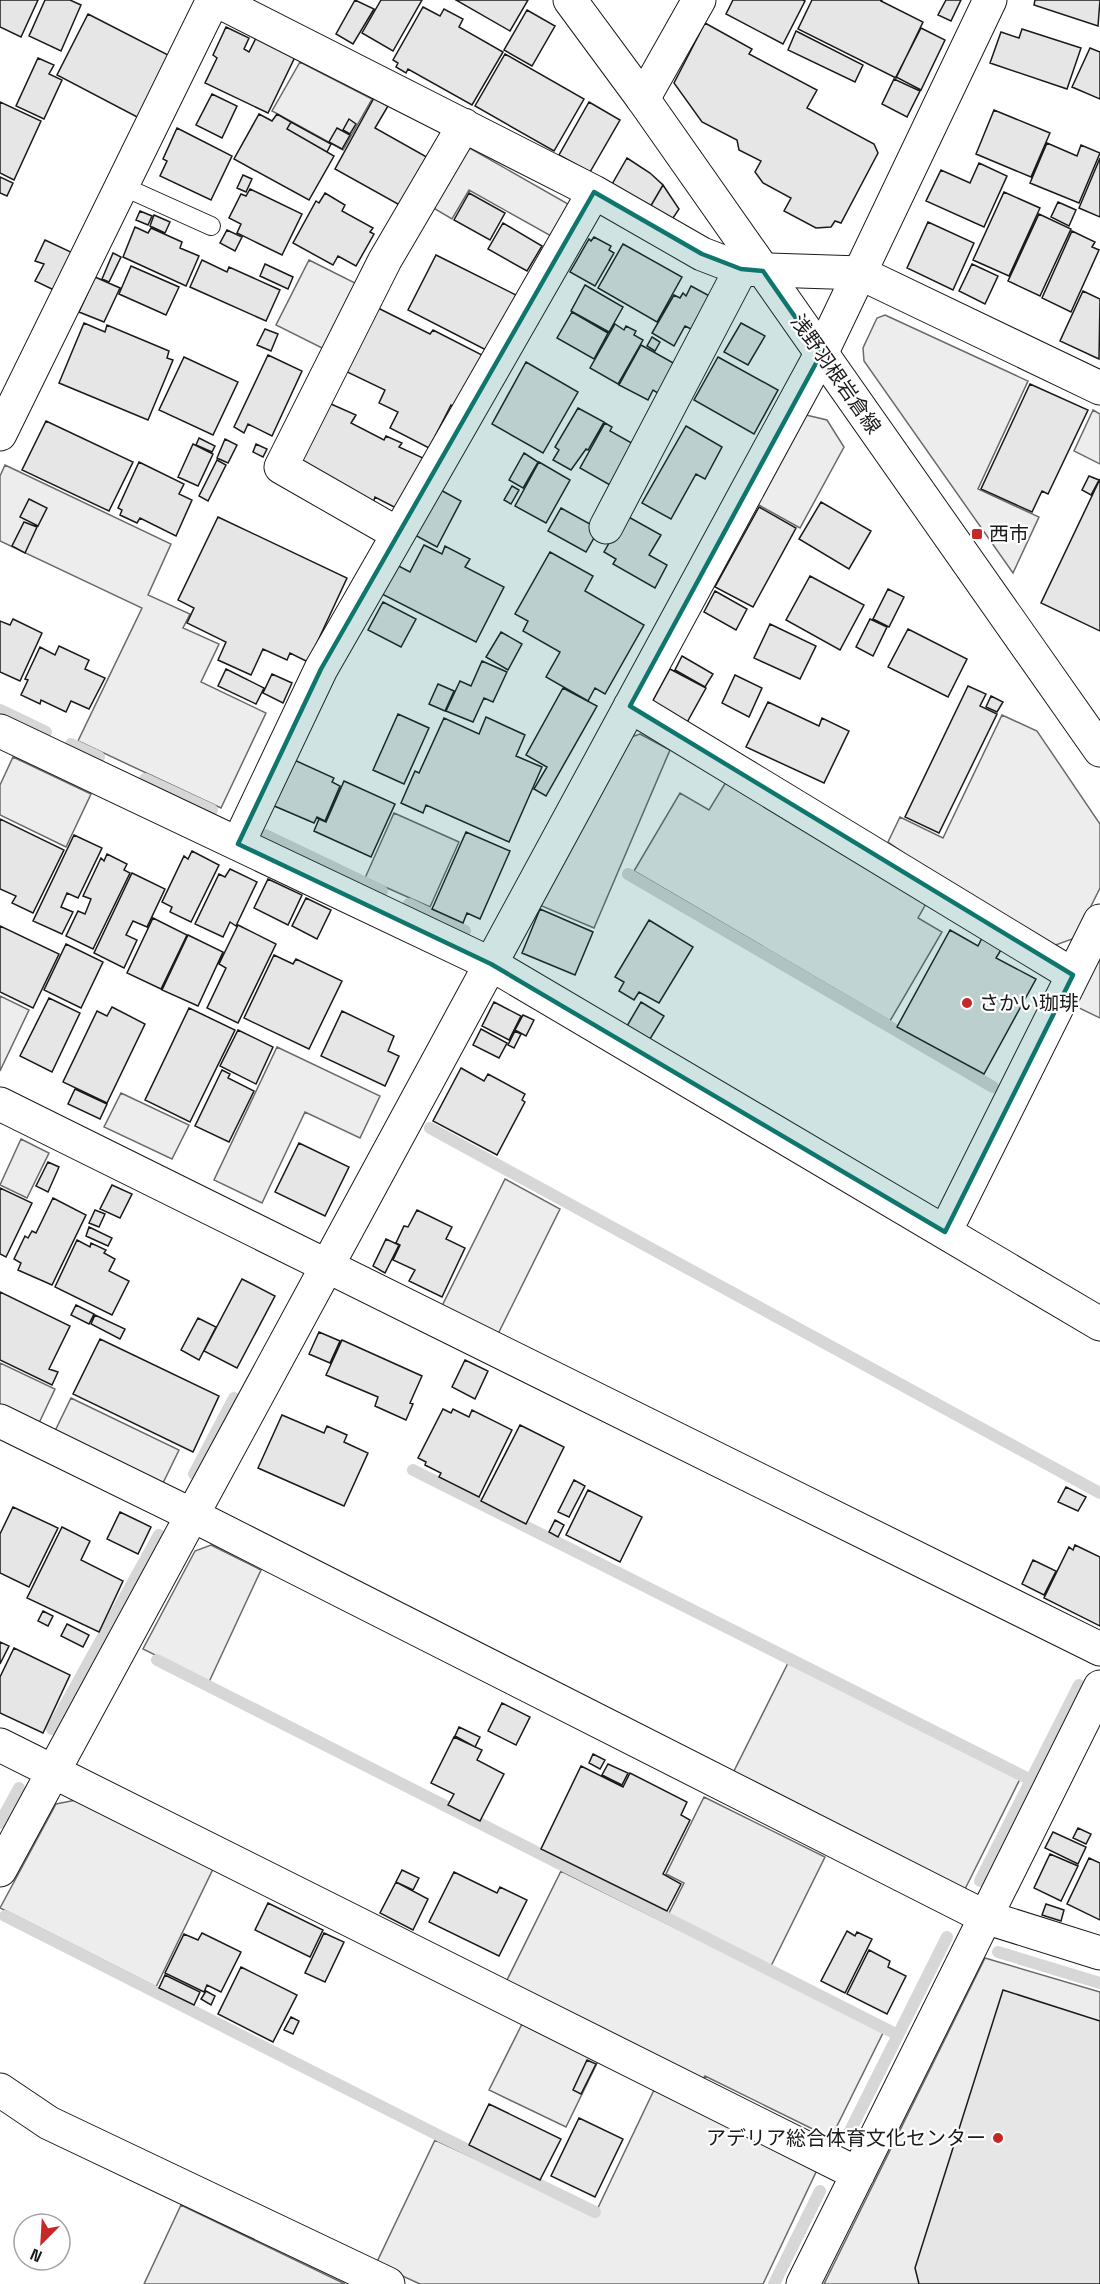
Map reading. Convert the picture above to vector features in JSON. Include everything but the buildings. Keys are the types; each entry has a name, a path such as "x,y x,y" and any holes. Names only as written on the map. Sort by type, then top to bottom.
{"street":[{"path":"0,434 215,0 266,11 464,125 594,192 702,254 752,270 860,273 1100,388"},
{"name":"浅野羽根岩倉線","path":"570,0 643,99 752,270 821,354 1100,750"},
{"path":"643,99 699,0"},
{"path":"0,1870 821,354 990,0"},
{"path":"399,534 280,467 385,260 464,125"},
{"path":"238,844 321,669 594,192"},
{"path":"606,527 752,270"},
{"path":"630,706 1073,975"},
{"path":"0,731 491,964 1100,1324"},
{"path":"945,1232 1100,921"},
{"path":"0,1104 1100,1649"},
{"path":"0,1421 192,1515 986,1917 1100,1953"},
{"path":"803,2284 1100,1687"},
{"path":"0,1745 858,2174"},
{"path":"0,2090 49,2124 388,2284"}],"lane":[{"path":"122,186 211,226"}],"highlighted area":[{"path":"594,192 702,254 741,269 763,271 821,354 630,706 1073,975 945,1232 491,964 238,844 321,669"}],"shaded area":[{"path":"300,62 372,99 343,150 272,111"},
{"path":"459,142 568,204 551,236 469,190 452,219 425,203"},
{"path":"309,260 365,288 332,353 276,325"},
{"path":"885,315 1028,381 978,489 1039,517 1013,573 864,361 863,348 877,318"},
{"path":"1093,410 1100,414 1100,464 1074,451"},
{"path":"806,415 827,420 844,447 800,528 757,504"},
{"path":"5,465 171,544 148,595 190,614 183,628 219,644 201,682 266,713 221,808 78,741 142,608 0,541 0,476"},
{"path":"1002,715 1037,731 1100,824 1100,888 1075,938 1053,946 927,869 888,842 900,817 943,838"},
{"path":"640,734 670,750 594,928 537,904 628,738"},
{"path":"13,757 91,794 66,847 0,815 0,785"},
{"path":"726,782 928,900 918,918 942,932 890,1021 634,871 680,793 709,810"},
{"path":"394,813 459,842 430,907 365,878"},
{"path":"1100,952 1100,1018 1073,1005"},
{"path":"0,996 29,1010 0,1071"},
{"path":"277,1047 380,1096 360,1138 305,1112 262,1203 214,1180"},
{"path":"121,1093 189,1125 172,1159 104,1127"},
{"path":"21,1139 49,1153 27,1198 0,1185"},
{"path":"505,1179 560,1209 497,1336 441,1308"},
{"path":"0,1363 55,1389 39,1423 0,1405"},
{"path":"71,1398 179,1450 163,1483 55,1431"},
{"path":"211,1545 261,1570 209,1682 143,1649 195,1551"},
{"path":"788,1663 1020,1779 965,1889 733,1773"},
{"path":"704,1797 825,1857 771,1966 668,1915 684,1883 666,1874"},
{"path":"76,1800 214,1867 156,1987 0,1908 56,1804"},
{"path":"561,1871 884,2031 831,2138 705,2076 702,2080 506,1982"},
{"name":"アデリア総合体育文化センター","path":"985,1958 1100,1992 1100,2284 824,2284"},
{"path":"522,2024 598,2061 566,2127 489,2090"},
{"path":"654,2090 817,2170 763,2284 420,2284 376,2264 435,2140 595,2214"},
{"path":"181,2205 345,2284 144,2284"}],"waterway":[{"path":"0,710 46,732"},
{"path":"71,744 99,757"},
{"path":"145,779 212,810"},
{"path":"265,835 382,891"},
{"path":"628,874 993,1087"},
{"path":"409,904 465,931"},
{"path":"430,1128 1100,1493"},
{"path":"194,1474 234,1398"},
{"path":"413,1470 1031,1780"},
{"path":"52,1729 159,1535"},
{"path":"157,1660 898,2035"},
{"path":"980,1881 1079,1685"},
{"path":"0,1823 19,1788"},
{"path":"5,1916 595,2212"},
{"path":"850,2131 947,1937"},
{"path":"998,1952 1100,1983"},
{"path":"774,2284 820,2191"}],"place":[{"name":"西市","path":"977,534"},
{"name":"さかい珈琲","path":"967,1003"},
{"name":"アデリア総合体育文化センター","path":"998,2138"}]}
